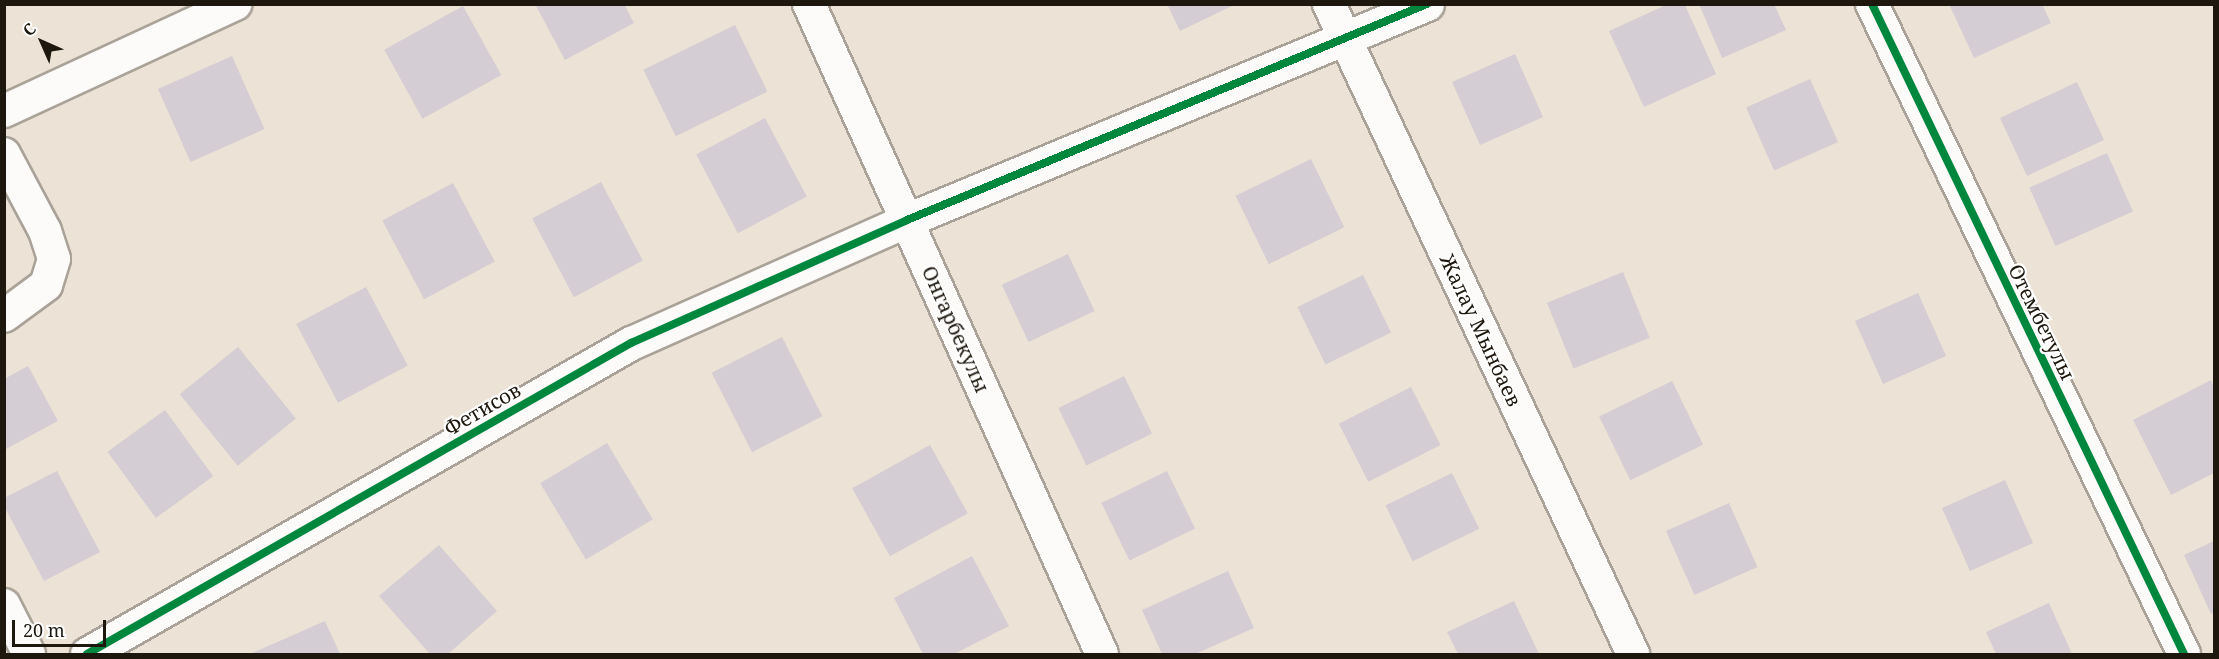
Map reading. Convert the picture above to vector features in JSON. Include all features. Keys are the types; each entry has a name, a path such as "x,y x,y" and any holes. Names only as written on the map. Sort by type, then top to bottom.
{"street":[{"path":"4,111 236,4"},
{"name":"Онгарбекулы","path":"809,4 1102,654"},
{"name":"Жалау Мынбаев","path":"1329,4 1633,654"},
{"name":"Фетисов","path":"87,654 631,343 907,220 1427,4"},
{"name":"Отембетулы","path":"1872,4 2184,654"},
{"path":"4,154 45,231 54,259 46,285 4,316"},
{"path":"4,605 29,654"}],"building":[{"path":"535,4 624,4 634,23 565,60"},
{"path":"1167,4 1236,4 1180,31"},
{"path":"1699,4 1774,4 1786,30 1722,58"},
{"path":"1949,4 2042,4 2051,23 1974,58"},
{"path":"1666,5 1685,5 1716,74 1644,107 1609,31"},
{"path":"463,6 501,75 423,119 384,50"},
{"path":"735,25 767,92 676,136 643,70"},
{"path":"1515,54 1543,117 1480,145 1452,82"},
{"path":"232,56 265,129 191,162 158,89"},
{"path":"1810,79 1838,142 1774,171 1746,107"},
{"path":"2077,82 2104,140 2027,176 2000,118"},
{"path":"765,118 807,197 738,233 696,155"},
{"path":"2107,153 2133,211 2055,246 2029,188"},
{"path":"1311,159 1344,227 1269,264 1236,196"},
{"path":"601,182 643,261 574,297 532,219"},
{"path":"453,183 495,262 424,299 382,221"},
{"path":"1068,254 1095,311 1028,342 1002,285"},
{"path":"1623,272 1650,338 1574,369 1547,303"},
{"path":"1363,275 1391,333 1325,365 1297,307"},
{"path":"366,287 408,366 338,403 296,324"},
{"path":"1918,293 1946,356 1883,384 1855,321"},
{"path":"782,337 822,416 752,452 712,373"},
{"path":"238,347 296,418 238,466 180,394"},
{"path":"28,366 58,421 4,450 4,379"},
{"path":"1124,376 1152,434 1086,466 1058,408"},
{"path":"2211,380 2214,388 2214,473 2171,495 2133,420"},
{"path":"1672,381 1703,445 1630,480 1599,417"},
{"path":"1411,387 1441,445 1368,482 1339,424"},
{"path":"165,410 213,476 156,518 108,452"},
{"path":"607,443 653,519 586,559 540,483"},
{"path":"930,445 968,513 890,556 852,488"},
{"path":"57,471 100,552 44,581 4,506 4,498"},
{"path":"1167,471 1195,529 1129,561 1101,503"},
{"path":"1452,473 1479,529 1413,561 1385,505"},
{"path":"2005,480 2033,543 1970,571 1942,508"},
{"path":"1729,503 1757,567 1694,595 1666,531"},
{"path":"2214,541 2214,612 2211,614 2184,555"},
{"path":"439,545 497,611 448,654 430,654 379,596"},
{"path":"972,556 1009,626 954,654 923,654 894,598"},
{"path":"1228,571 1254,628 1195,654 1162,654 1142,610"},
{"path":"1514,601 1539,654 1458,654 1447,632"},
{"path":"2049,603 2072,654 1996,654 1986,632"},
{"path":"325,621 340,654 250,654"}],"cycle path":[{"path":"87,654 631,343 907,220 1427,4"},
{"path":"1872,4 2184,654"}]}
